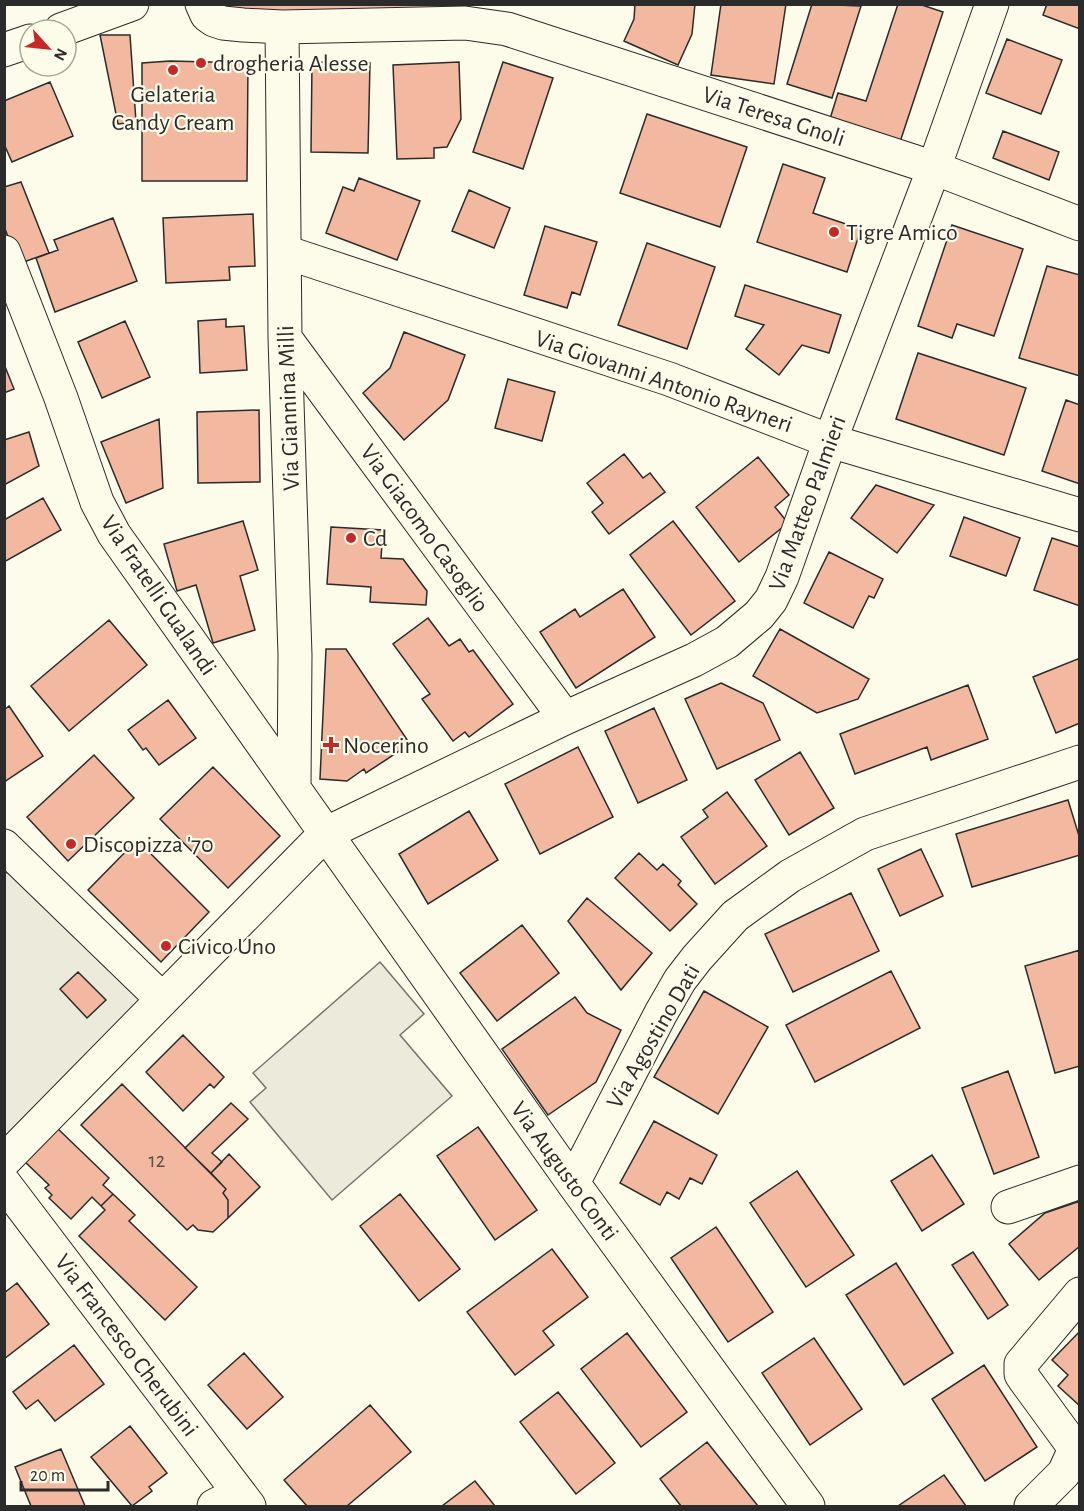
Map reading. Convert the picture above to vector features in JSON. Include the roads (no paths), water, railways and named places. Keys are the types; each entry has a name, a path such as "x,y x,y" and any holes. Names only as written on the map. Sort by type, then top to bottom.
{"street":[{"path":"78,24 132,4"},
{"name":"Via Teresa Gnoli","path":"202,4 207,15 223,23 282,27 465,14 933,168 1080,224"},
{"name":"Via Matteo Palmieri","path":"4,1161 325,834 565,718 694,660 727,642 759,615 776,591 992,4"},
{"name":"Via Giannina Milli","path":"282,27 285,338 294,576 294,788"},
{"name":"Via Fratelli Gualandi","path":"4,252 106,523 325,834"},
{"name":"Via Giovanni Antonio Rayneri","path":"285,252 669,379 830,441 1080,515"},
{"name":"Via Giacomo Casoglio","path":"285,338 565,718"},
{"name":"Via Agostino Dati","path":"573,1183 661,1012 702,952 735,916 790,876 865,834 1080,762"},
{"name":"Via Augusto Conti","path":"325,834 573,1183 808,1506"},
{"path":"5,848 162,999"},
{"path":"1008,1207 1080,1182"},
{"name":"Via Francesco Cherubini","path":"4,1183 234,1502"},
{"path":"1031,1506 1064,1473 1074,1451 1071,1443 1021,1374 1020,1364 1080,1294"}],"place":[{"name":"drogheria Alesse","path":"201,63"},
{"name":"Gelateria Candy Cream","path":"173,70"},
{"name":"Tigre Amico","path":"834,232"},
{"name":"Cd","path":"351,538"},
{"name":"Nocerino","path":"331,745"},
{"name":"Discopizza '70","path":"71,844"},
{"name":"Civico Uno","path":"166,946"}]}
